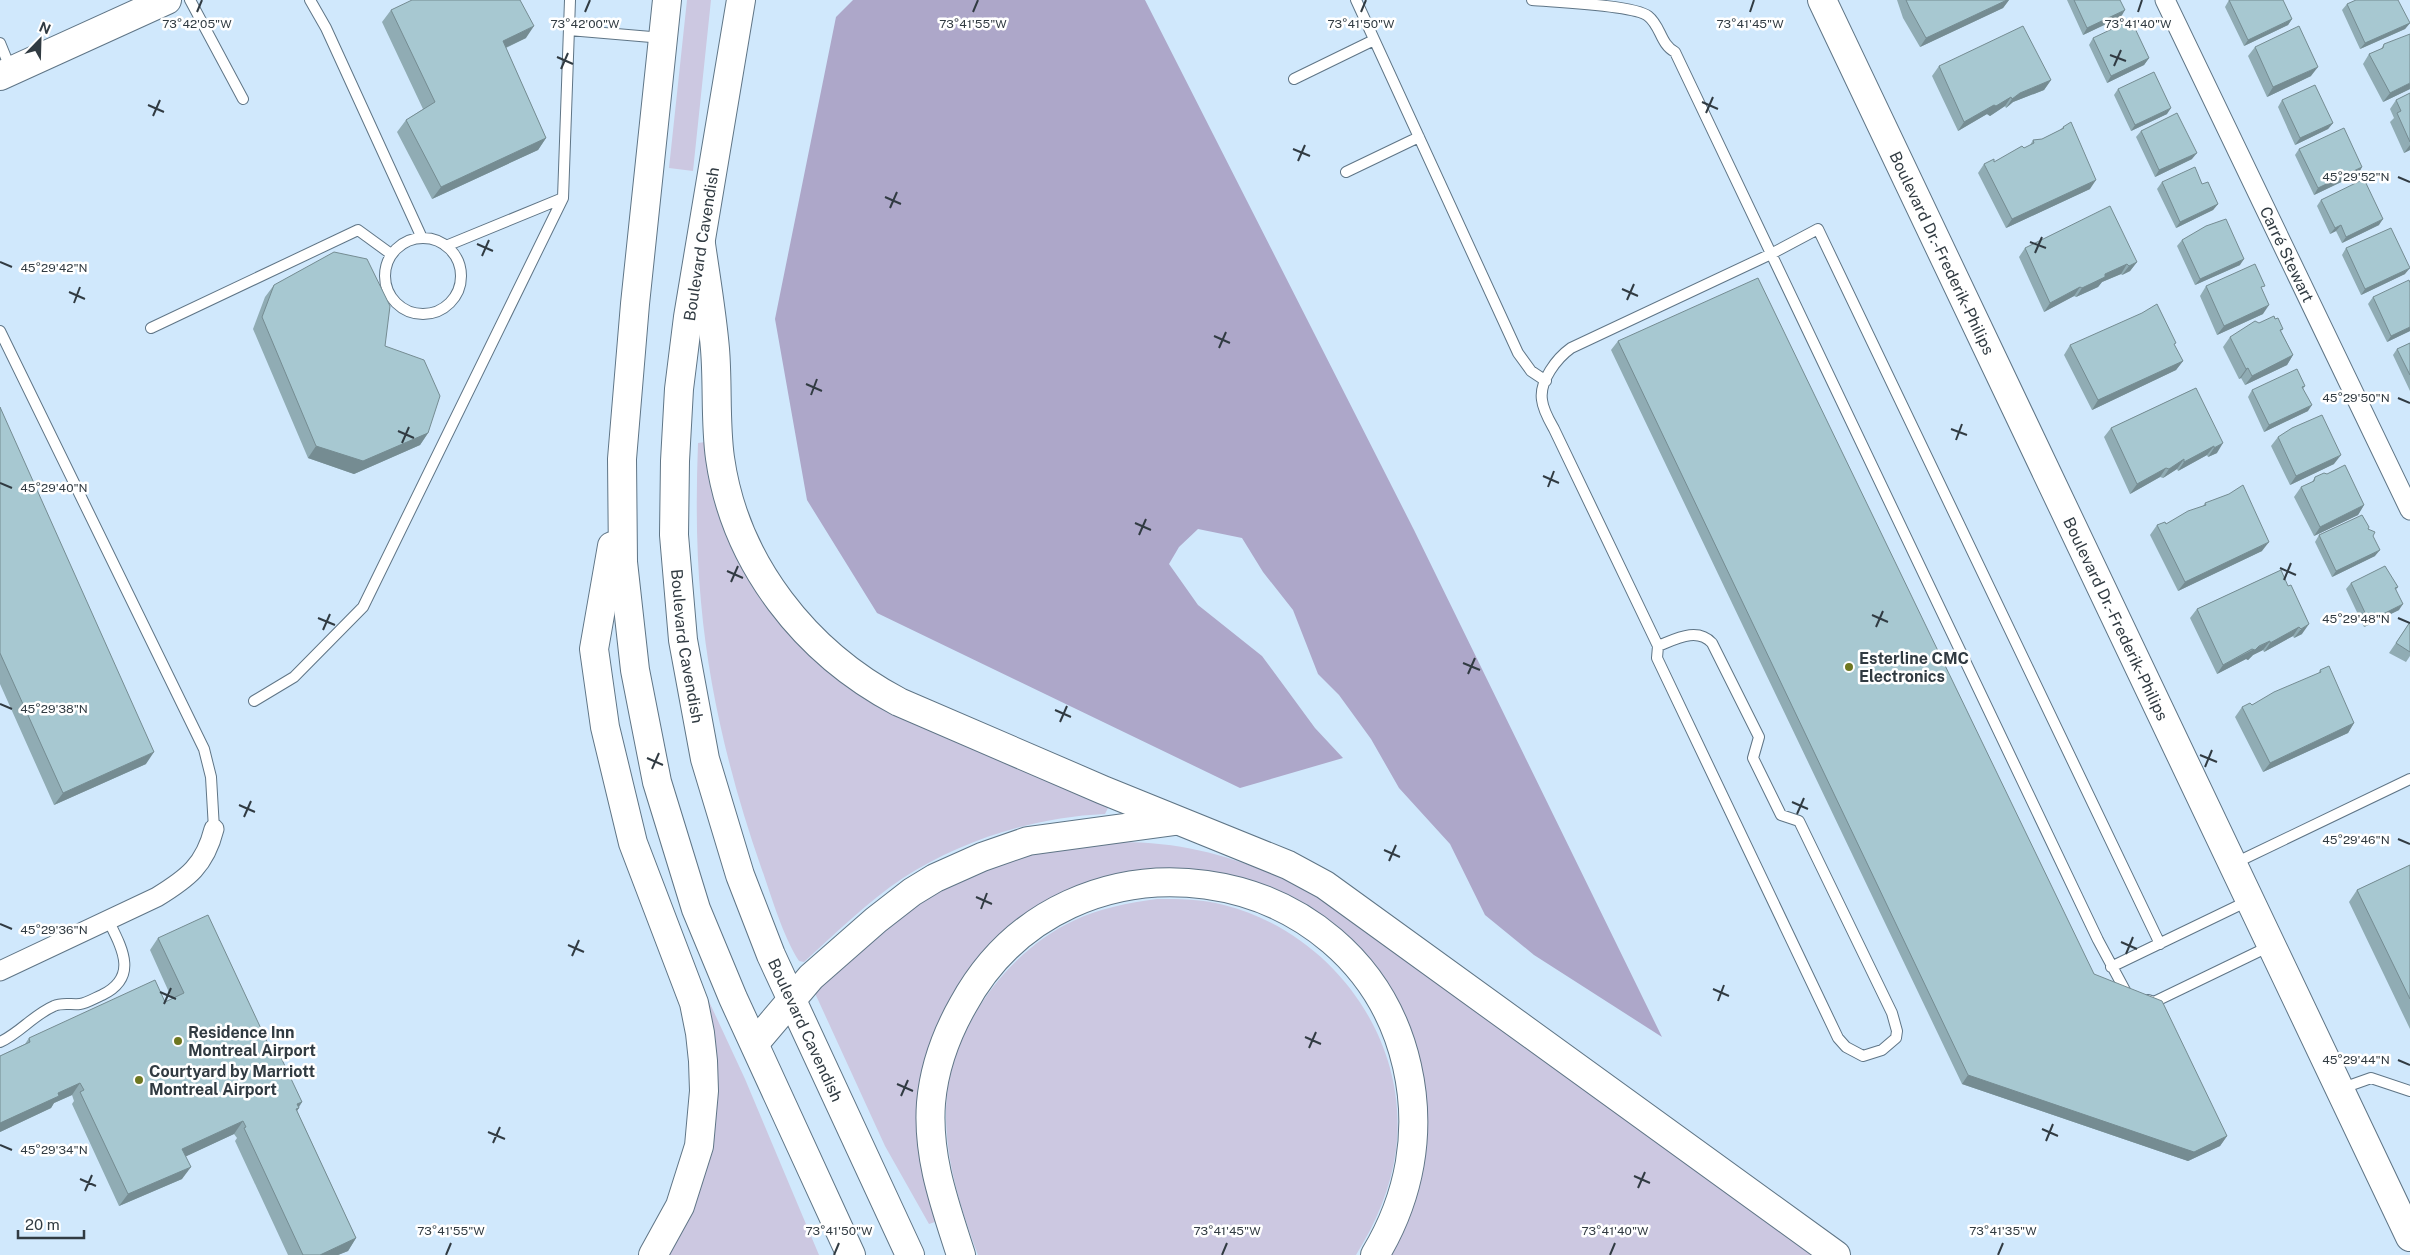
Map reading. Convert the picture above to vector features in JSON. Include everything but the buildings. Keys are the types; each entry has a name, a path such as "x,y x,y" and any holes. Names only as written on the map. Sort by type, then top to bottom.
{"main road":[{"path":"5,74 167,0"},
{"path":"667,0 630,350 621,490 623,562 630,639 641,708 655,773 696,909 754,1043 851,1255"},
{"name":"Boulevard Cavendish","path":"741,0 687,325 676,422 674,535 683,640 705,759 726,834 762,931 791,999 910,1255"},
{"name":"Boulevard Dr.-Frederik-Philips","path":"1822,0 2271,946 2409,1231"},
{"path":"701,244 715,350 718,438 727,496 746,546 757,567 793,618 829,654 883,693 942,721 1176,821 1288,865 1325,885 1836,1255"},
{"path":"621,490 594,649 598,687 613,767 633,843 694,1003 700,1033 704,1091 699,1146 691,1174 680,1206 653,1255"},
{"path":"754,1043 802,986 848,944 912,892 959,866 1028,841 1176,821"},
{"path":"961,1255 934,1163 930,1135 934,1080 954,1021 968,995 984,971 1004,949 1050,915 1079,900 1109,889 1169,881 1227,887 1256,897 1304,922 1326,937 1356,966 1380,997 1403,1049 1410,1079 1414,1134 1407,1183 1398,1211 1375,1255"}],"street":[{"name":"Carré Stewart","path":"2165,0 2410,510"},
{"path":"0,971 157,897 194,871 204,857 214,829"}],"lane":[{"path":"190,0 243,99"},
{"path":"310,0 326,28 422,238"},
{"path":"254,701 294,677 363,607 563,198 570,0"},
{"path":"1356,0 1518,353 1531,371 1546,380"},
{"path":"1532,0 1620,9 1645,14 1650,18 1666,48 1675,52 2124,993 2162,1003 2271,946"},
{"path":"569,30 664,38"},
{"path":"1294,79 1374,40"},
{"path":"0,43 5,74"},
{"path":"1346,172 1419,137"},
{"path":"446,246 563,198"},
{"path":"1658,646 1693,635 1707,638 1712,643 1759,737 1753,758 1781,815 1799,821 1892,1013 1897,1031 1896,1038 1882,1050 1863,1056 1846,1048 1838,1038 1658,658 1658,646 1541,399 1546,380 1556,362 1562,354 1578,344 1771,254 1818,229 2160,944"},
{"path":"151,328 358,230 391,254"},
{"path":"422,238 435,240 446,246 458,262 461,280 457,293 450,303 439,311 427,314 414,313 402,308 393,300 387,289 385,278 386,265 391,254 410,240 422,238"},
{"path":"0,331 204,749 212,777 214,829"},
{"path":"2232,864 2410,779"},
{"path":"2111,967 2250,900"},
{"path":"0,1042 13,1036 40,1012 56,1004 82,1004 117,985 125,966 124,955 108,920"},
{"path":"2340,1090 2371,1078 2410,1091"}],"shaded area":[{"path":"687,0 711,0 693,171 669,168"},
{"path":"853,0 1145,0 1414,530 1662,1037 1534,955 1485,915 1450,844 1399,788 1371,739 1339,695 1318,674 1293,610 1263,572 1242,538 1198,529 1179,547 1169,564 1198,605 1262,656 1315,728 1343,758 1240,788 877,613 807,500 775,319 836,17"},
{"path":"705,442 793,637 1109,806 1105,814 1052,820 1026,826 1000,833 950,852 926,864 890,887 852,918 804,962 799,961 778,916 750,835 731,769 716,703 705,636 698,562 698,443"},
{"path":"1115,842 1169,845 1219,855 1267,872 1317,894 1815,1255 1388,1255 1413,1048 1287,899 1252,883 1194,871 1139,871 1097,880 1040,906 1007,931 974,965 951,1001 917,1122 922,1169 935,1222 929,1224 885,1146 814,991 912,908 946,886 1025,855"},
{"path":"1157,899 1199,900 1224,905 1263,919 1298,939 1329,965 1355,996 1376,1030 1390,1068 1397,1108 1396,1150 1394,1164 1382,1205 1356,1255 978,1255 955,1183 946,1127 949,1080 957,1052 969,1024 985,998 1004,974 1025,953 1048,935 1073,921 1103,909"},
{"path":"703,995 706,995 745,1079 819,1255 667,1255 681,1230"}],"place":[{"name":"Esterline CMC Electronics","path":"1849,667"},
{"name":"Residence Inn Montreal Airport","path":"178,1041"},
{"name":"Courtyard by Marriott Montreal Airport","path":"139,1080"}]}
